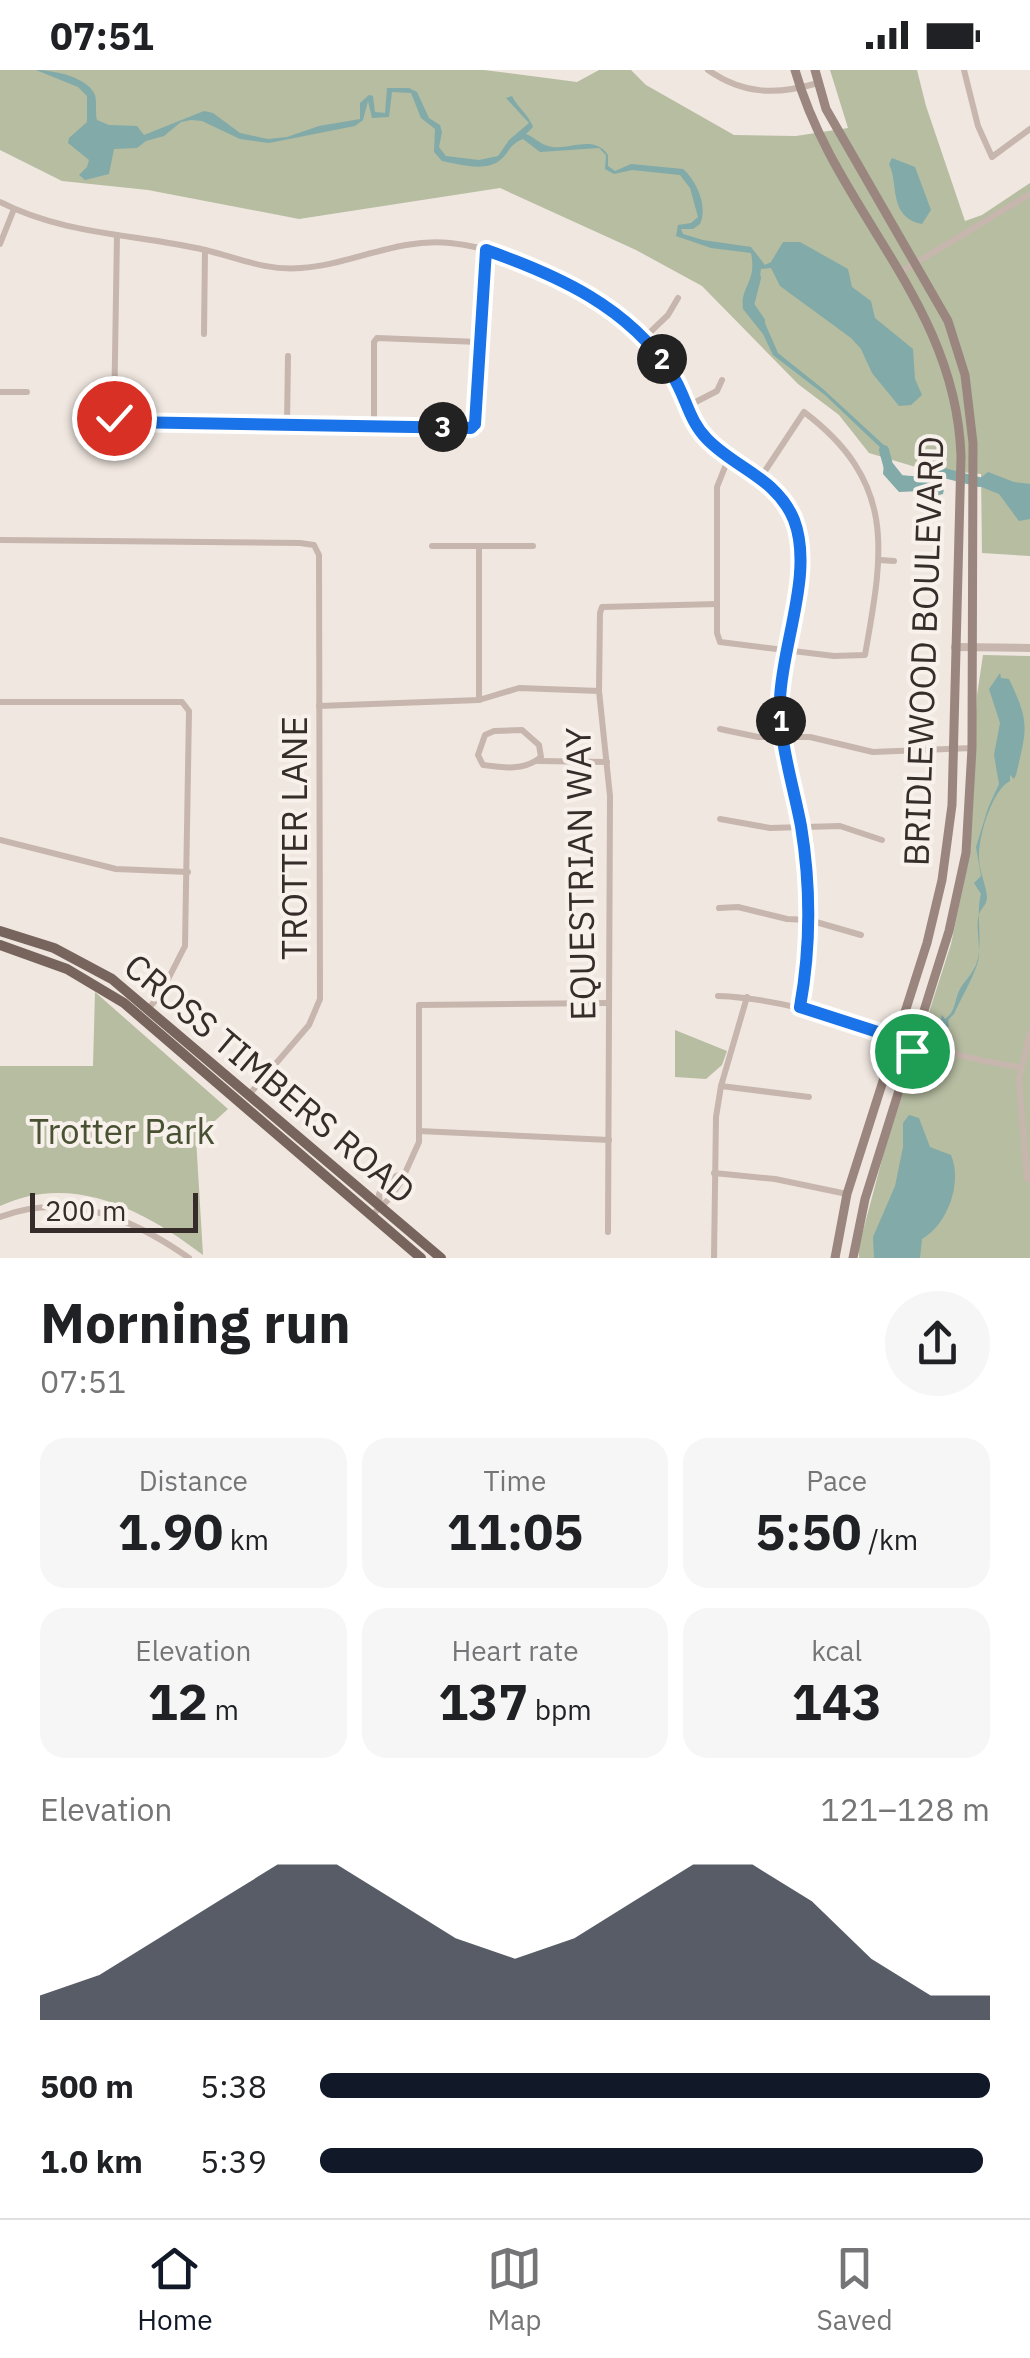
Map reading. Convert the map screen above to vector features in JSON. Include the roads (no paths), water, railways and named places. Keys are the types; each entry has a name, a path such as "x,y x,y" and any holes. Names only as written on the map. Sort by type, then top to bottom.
{"main road":[{"name":"BRIDLEWOOD BOULEVARD","path":"796,70 810,114 847,185 927,320 946,364 960,420 952,805 942,880 847,1194 834,1258"},
{"name":"BRIDLEWOOD BOULEVARD","path":"815,70 826,109 839,135 942,310 962,363 971,410 973,457 972,748 970,815 962,873 949,932 865,1199 853,1258"},
{"path":"954,695 973,695"},
{"name":"CROSS TIMBERS ROAD","path":"0,931 69,955 112,979 442,1258"},
{"name":"CROSS TIMBERS ROAD","path":"0,945 54,963 93,982 142,1017 421,1258"}],"street":[{"path":"708,70 742,88 773,92 818,83"},
{"path":"964,70 978,126 992,156 1029,133"},
{"path":"900,272 1030,194"},
{"path":"0,202 60,225 205,250 282,269 307,268 432,242 486,250 593,297 643,339 672,374 704,436 760,477 786,503 800,542 801,563 780,700 783,737 801,826 809,920 800,1007"},
{"path":"0,244 14,209"},
{"path":"117,235 114,418 124,422 468,428 475,424 486,250"},
{"path":"204,334 205,250"},
{"path":"643,339 676,305 678,298"},
{"path":"374,426 377,338 479,342"},
{"path":"287,424 288,356"},
{"path":"686,407 717,391 722,380"},
{"path":"0,392 27,392"},
{"path":"728,457 717,487 720,642 834,656 865,655 880,560 877,516 860,473 841,445 804,412 760,477"},
{"name":"TROTTER LANE","path":"0,540 314,545 319,556 320,999 308,1025 241,1104"},
{"path":"432,546 533,546"},
{"path":"478,546 479,700"},
{"path":"880,560 894,561"},
{"name":"EQUESTRIAN WAY","path":"608,1232 610,796 599,691 602,606 717,604"},
{"path":"955,647 1030,648"},
{"path":"319,706 479,700 519,688 599,691"},
{"path":"0,702 182,702 188,711 186,946 149,1008"},
{"path":"720,729 758,738 810,737 885,753 972,748"},
{"path":"538,761 539,745 522,730 494,731 482,738 478,755 484,765 525,767 538,761 606,762"},
{"path":"720,819 770,828 840,826 882,840"},
{"path":"0,840 116,869 188,872"},
{"path":"720,908 738,907 787,920 809,920 861,935"},
{"path":"718,996 800,1007 970,1060 1020,1067"},
{"path":"714,1258 715,1132 721,1086 747,997"},
{"path":"372,1215 380,1205 379,1194 392,1178 402,1174 415,1152 419,1131 419,1006 608,1004"},
{"path":"1028,1179 1019,1091 1020,1067 1030,1033"},
{"path":"721,1086 810,1097"},
{"path":"419,1131 608,1140"},
{"path":"714,1173 774,1179 847,1194"},
{"path":"0,1217 22,1208 52,1206 111,1214 142,1228 189,1258"}],"water":[{"path":"36,70 78,79 95,95 97,120 109,125 137,126 144,135 204,111 240,133 268,139 287,137 319,126 360,119 360,103 369,95 373,96 375,112 385,113 387,88 409,88 417,92 429,118 440,125 439,147 446,156 479,160 498,156 529,123 506,98 512,96 533,127 526,134 545,145 595,145 602,149 608,155 608,166 615,171 631,164 683,169 697,187 703,210 700,224 693,229 681,229 683,234 751,247 765,265 783,242 800,242 848,269 852,287 871,301 875,318 913,349 915,379 922,395 911,405 899,406 872,373 851,338 780,286 771,268 761,269 759,284 749,295 750,310 764,321 778,353 887,448 887,463 914,486 922,479 930,479 933,488 942,480 943,494 927,498 920,491 899,492 883,474 885,452 825,395 773,355 763,334 743,309 752,271 751,253 711,248 676,236 678,225 698,217 690,188 680,175 632,170 614,174 605,169 606,155 599,148 540,152 523,139 486,166 442,161 434,152 435,129 421,118 411,93 392,92 389,117 372,118 368,101 363,120 355,126 269,143 240,139 202,121 181,122 164,136 137,148 114,149 109,174 85,180 79,175 89,160 68,143 87,122 87,96 78,87"},
{"path":"892,158 915,167 931,210 922,224 911,220 899,207 889,164"},
{"path":"988,472 1030,484 1030,519 1019,521 999,494 979,486 979,479"},
{"path":"1000,673 1001,678 1009,679 1021,706 1024,736 1016,775 1014,779 1010,775 1010,781 997,794 984,827 979,858 987,897 979,914 981,894 974,883 981,876 976,847 999,784 994,755 1000,723 989,689"},
{"path":"979,950 975,971 948,1020 949,1027 939,1031 944,1038 940,1043 933,1040 942,1015 945,1019 951,1013 959,991 974,969"},
{"path":"909,1115 919,1118 930,1147 951,1155 954,1190 939,1224 922,1239 920,1258 874,1258 873,1237 895,1186 903,1147 903,1123"}],"waterway":[{"path":"756,278 749,305 760,321"},
{"path":"884,450 888,465 900,480 928,481 944,473 979,482"}],"park label":[{"name":"Trotter Park","path":"122,1131"}]}
